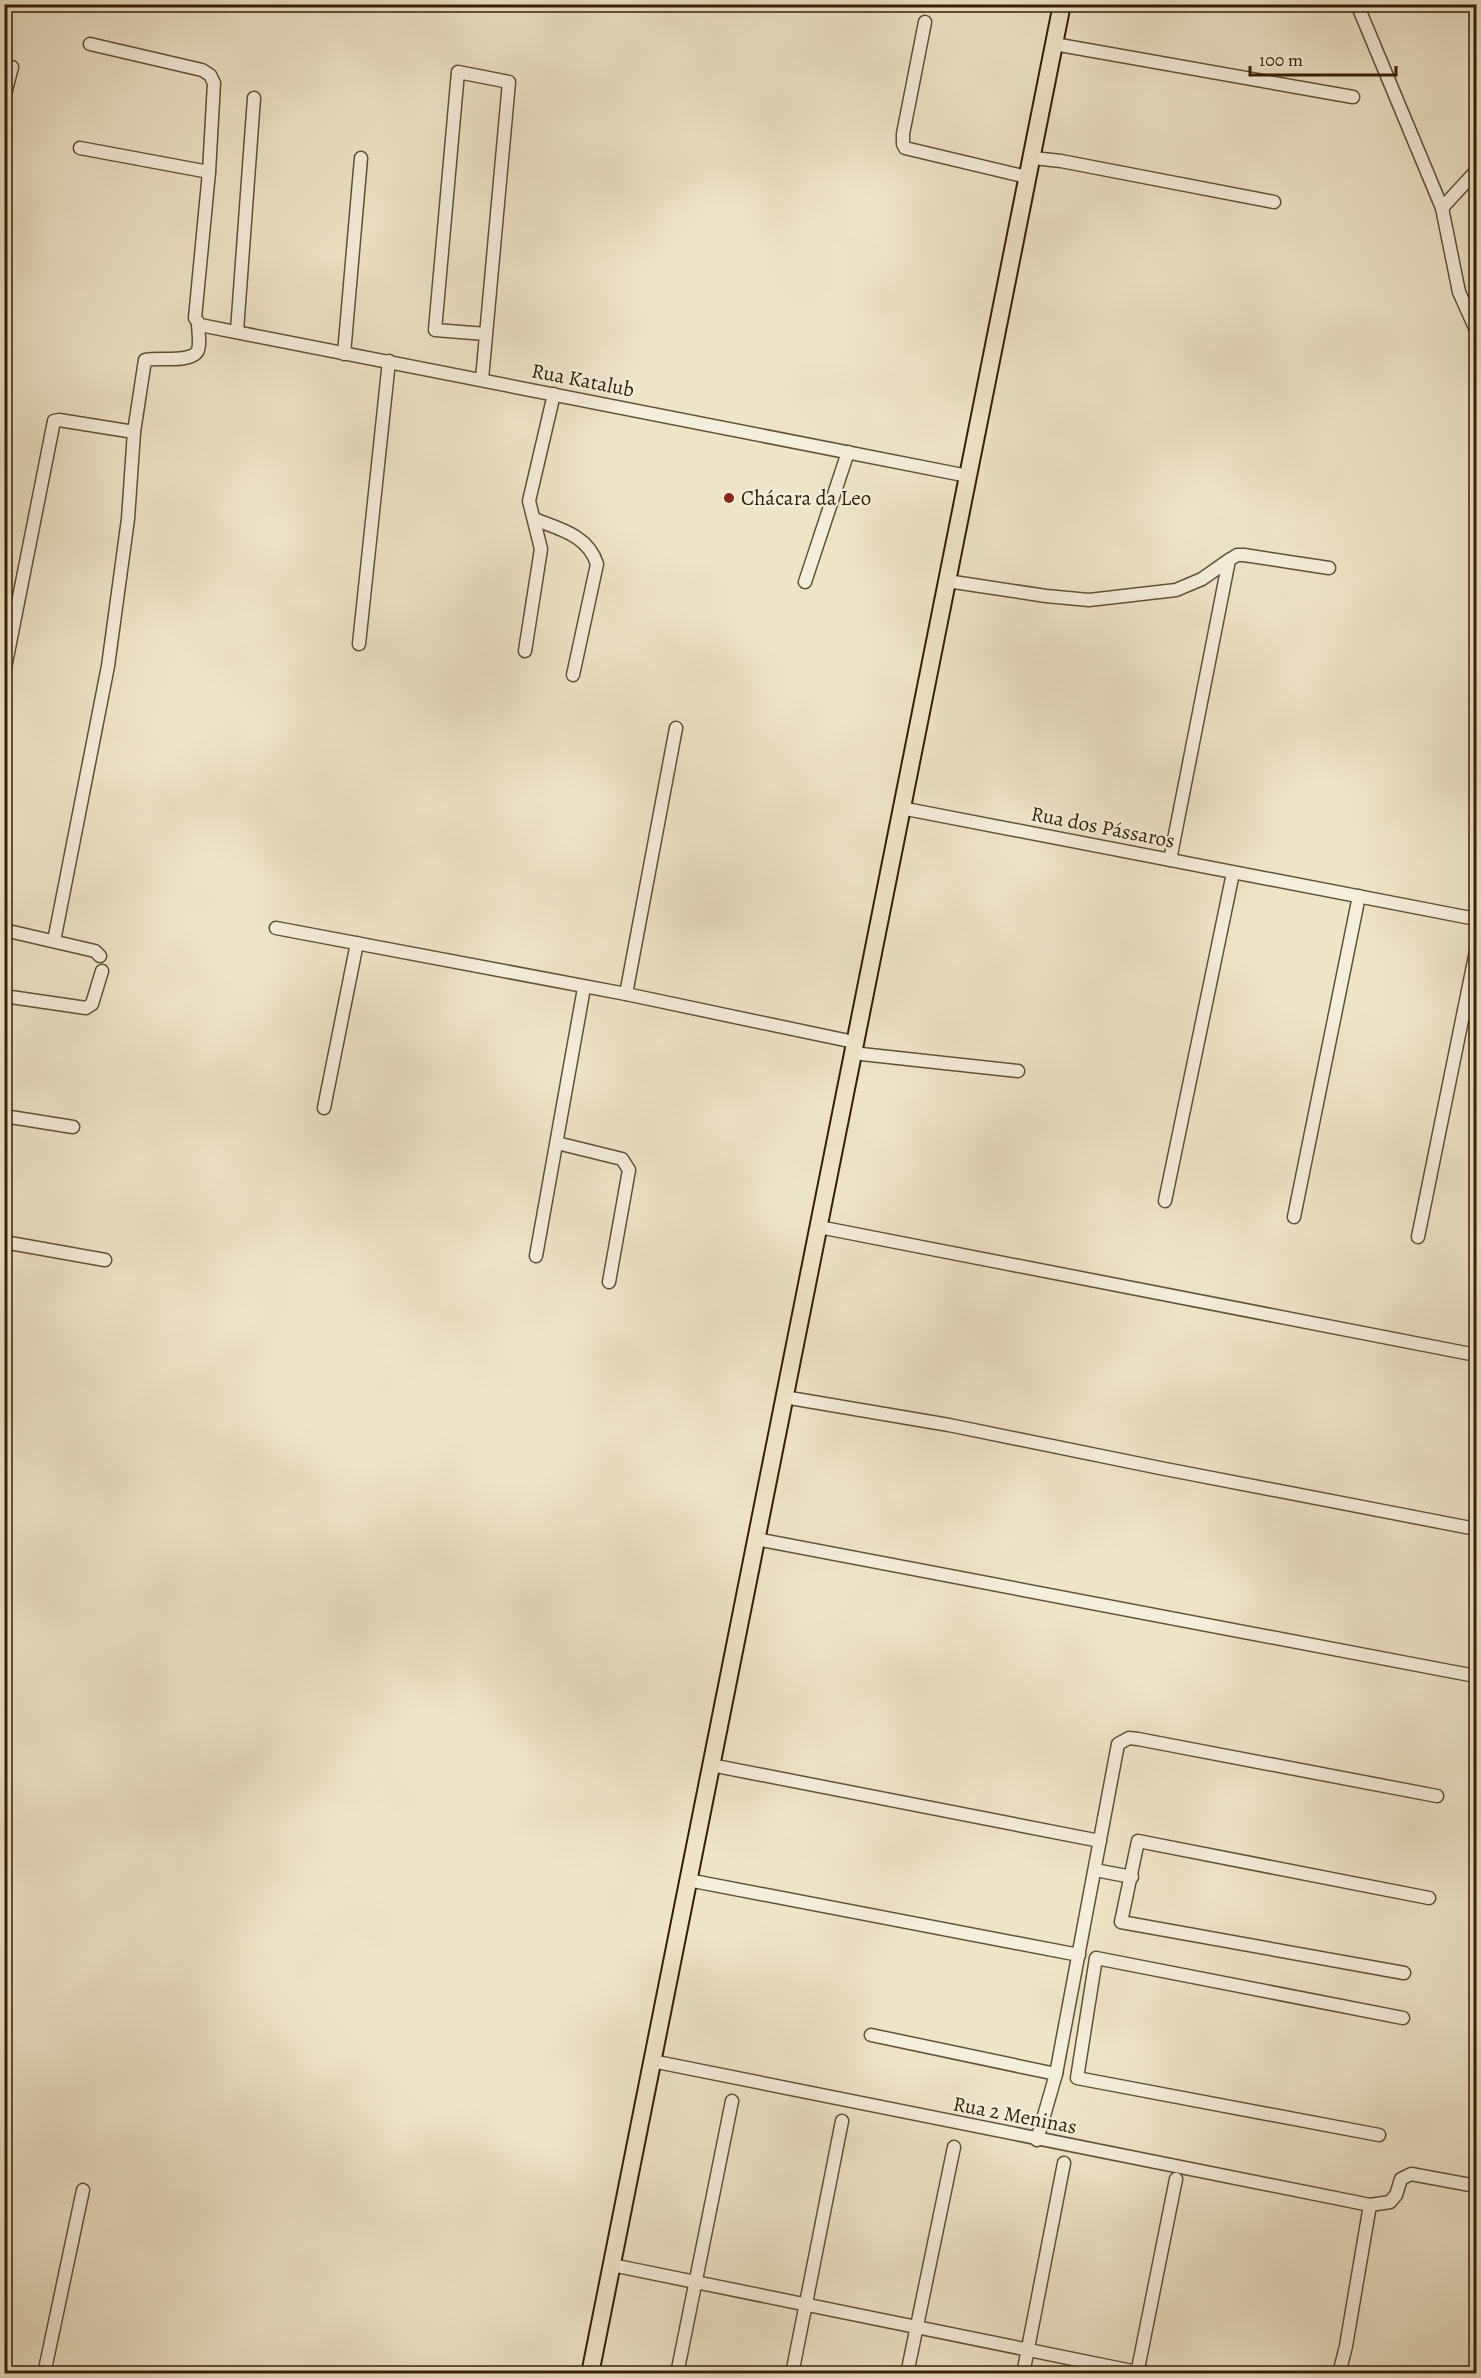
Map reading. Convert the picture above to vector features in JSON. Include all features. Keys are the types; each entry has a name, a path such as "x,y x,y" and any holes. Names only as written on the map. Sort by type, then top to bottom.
{"main road":[{"path":"590,2373 1062,4"}],"street":[{"path":"1357,4 1442,208 1459,292 1476,330"},
{"path":"925,22 903,144 910,150 1028,177"},
{"path":"54,941 108,666 128,519 135,432 145,360 182,358 195,354 198,350 196,320 214,94 214,83 210,75 202,70 90,44"},
{"path":"1054,44 1353,97"},
{"path":"4,98 12,67"},
{"path":"482,380 509,82 458,72 435,330 486,334"},
{"path":"237,331 254,98"},
{"path":"80,148 209,172"},
{"path":"344,354 361,158"},
{"path":"1033,158 1060,161 1274,202"},
{"path":"1442,208 1476,171"},
{"name":"Rua Katalub","path":"196,320 205,326 968,476"},
{"path":"359,644 388,361"},
{"path":"525,651 541,549 529,501 554,394"},
{"path":"4,673 54,422 59,420 135,432"},
{"path":"805,582 848,452"},
{"path":"534,519 578,536 594,554 597,564 573,675"},
{"path":"947,581 1089,600 1176,590 1202,579 1237,555 1329,568"},
{"path":"1170,860 1229,560"},
{"path":"626,994 676,728"},
{"name":"Rua dos Pássaros","path":"901,808 1476,919"},
{"path":"1165,1200 1233,873"},
{"path":"1294,1217 1359,896"},
{"path":"276,928 584,988 626,994 853,1048 1018,1071"},
{"path":"4,930 95,951 100,956"},
{"path":"324,1108 357,943"},
{"path":"1418,1236 1476,951"},
{"path":"4,996 86,1008 92,1004 102,971"},
{"path":"536,1256 584,988"},
{"path":"4,1116 73,1127"},
{"path":"556,1143 622,1159 630,1170 609,1282"},
{"path":"819,1227 1476,1355"},
{"path":"4,1242 105,1260"},
{"path":"784,1397 949,1425 1476,1529"},
{"path":"756,1539 1470,1675"},
{"path":"1037,2140 1057,2068 1116,1749 1123,1740 1129,1738 1437,1796"},
{"path":"711,1765 1100,1841"},
{"path":"1404,1973 1121,1922 1138,1841 1429,1898"},
{"path":"1095,1870 1132,1877"},
{"path":"688,1880 1078,1955"},
{"path":"1379,2135 1077,2078 1096,1958 1403,2018"},
{"path":"872,2035 1057,2068 1079,2067"},
{"name":"Rua 2 Meninas","path":"652,2061 1370,2205"},
{"path":"677,2373 732,2101"},
{"path":"792,2373 842,2121"},
{"path":"907,2373 954,2147"},
{"path":"1023,2373 1064,2163"},
{"path":"1339,2373 1346,2346 1370,2205 1390,2202 1396,2195 1401,2179 1411,2175 1476,2187"},
{"path":"612,2265 1137,2373 1176,2179"},
{"path":"44,2373 83,2190"}],"place":[{"name":"Chácara da Leo","path":"729,498"}]}
